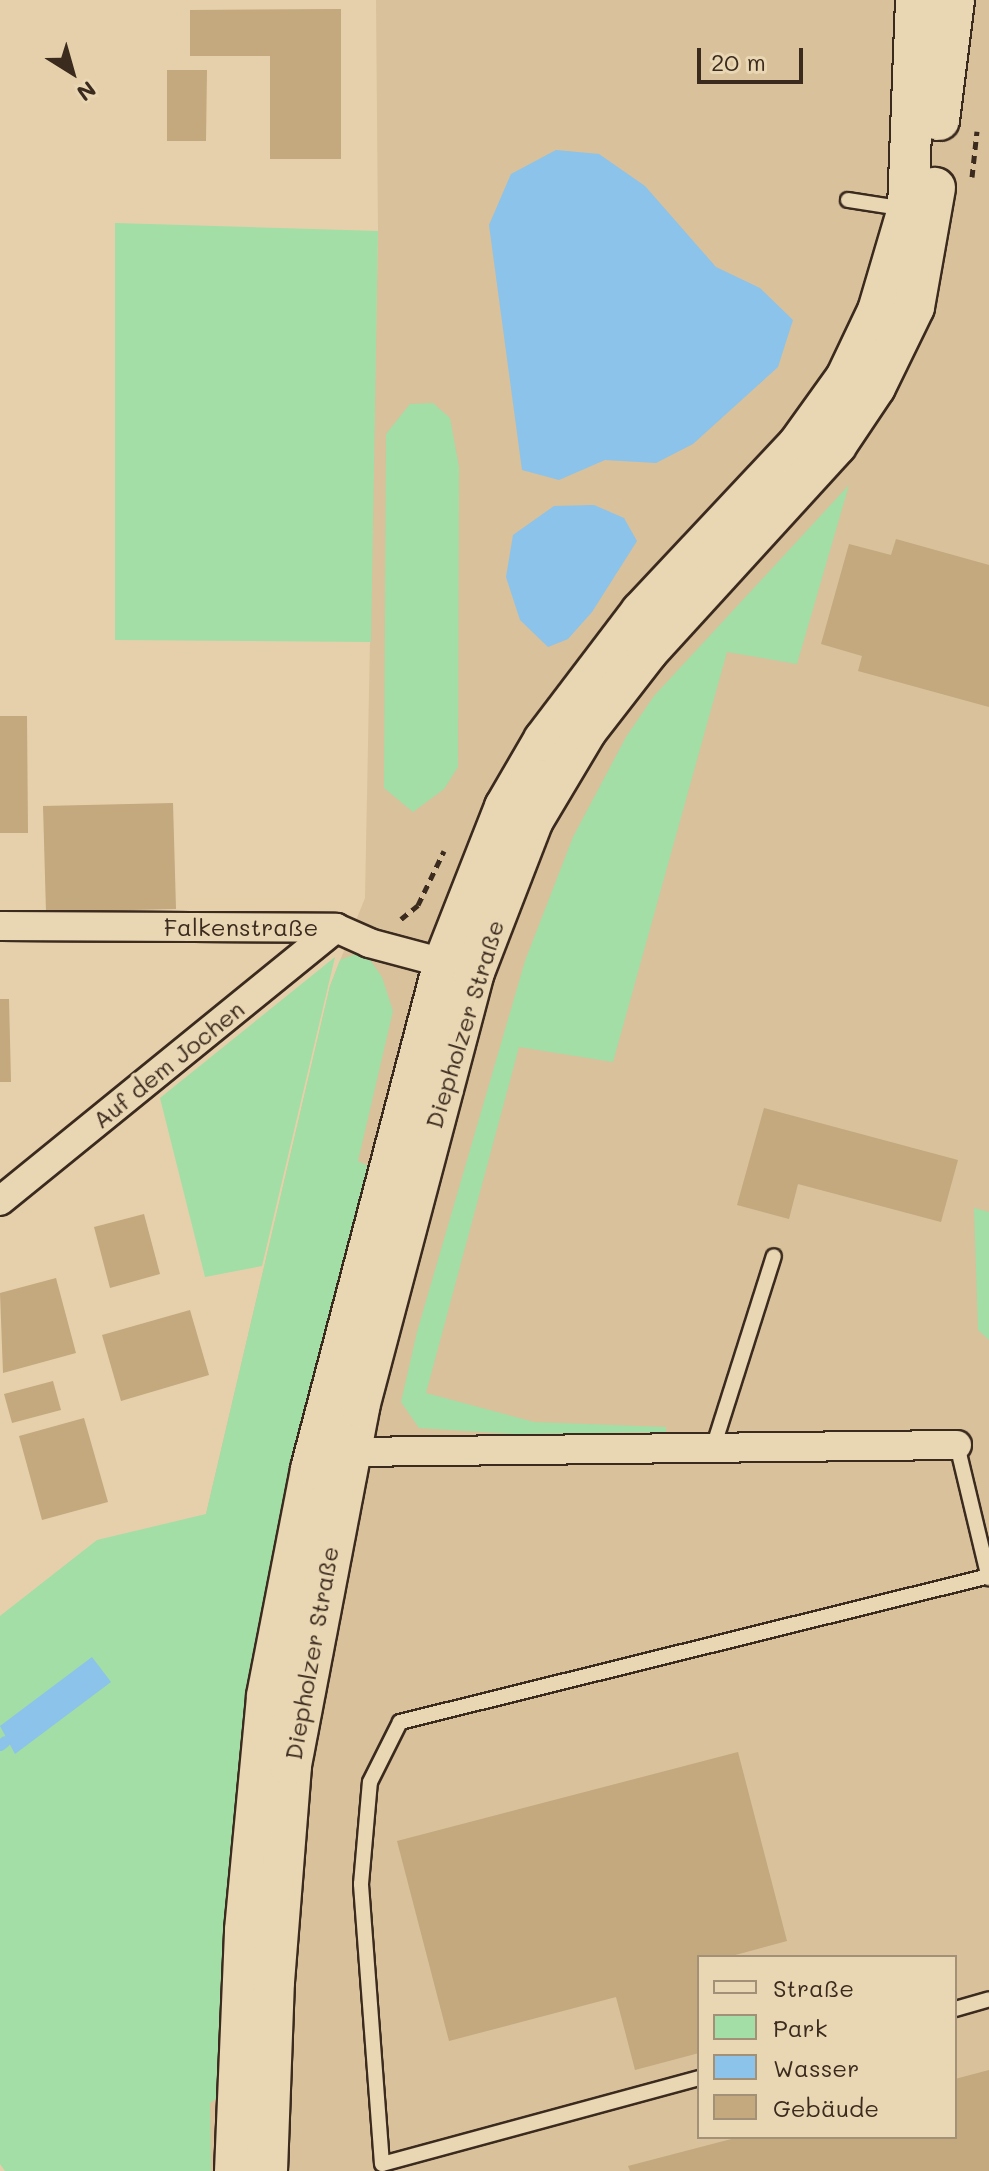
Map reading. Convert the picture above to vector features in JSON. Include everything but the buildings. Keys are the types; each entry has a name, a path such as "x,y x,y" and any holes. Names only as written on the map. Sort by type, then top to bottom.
{"street":[{"name":"Diepholzer Straße","path":"235,2171 245,1930 267,1696 311,1469 459,967 533,820 586,731 648,651 836,445 875,387 914,307 921,212 954,0"},
{"name":"Diepholzer Straße","path":"912,5 921,212"},
{"name":"Falkenstraße","path":"0,926 336,928 369,943 459,967"},
{"name":"Auf dem Jochen","path":"0,1201 336,928"},
{"name":"Diepholzer Straße","path":"267,2171 274,1982 291,1765 349,1452 459,967"},
{"path":"349,1452 957,1445"}],"lane":[{"path":"848,200 921,212"},
{"path":"713,1448 774,1256"},
{"path":"697,2079 382,2164 361,1884 370,1782 400,1722 989,1577 957,1445"},
{"path":"957,2008 989,1999"}],"path":[{"path":"970,194 979,116"}],"shaded area":[{"path":"376,0 989,0 989,2171 148,2171 206,1514 330,986 365,898 378,231"}],"green space":[{"path":"115,223 378,231 371,642 115,640"},
{"path":"433,403 450,418 459,467 458,767 444,789 413,812 384,788 386,434 410,404"},
{"path":"849,485 797,664 727,652 613,1062 519,1047 426,1393 534,1422 666,1427 666,1432 516,1434 419,1428 401,1402 417,1332 525,961 573,837 626,737 654,696"},
{"path":"364,951 382,977 393,1011 358,1161 374,1169 223,2094 210,2103 211,2171 5,2171 0,2164 0,1616 97,1540 206,1514 330,986 340,960"},
{"path":"335,957 262,1266 205,1277 160,1098"},
{"path":"974,1208 989,1212 989,1340 978,1330"}],"water":[{"path":"556,150 599,154 645,186 716,267 760,288 793,320 778,367 693,444 656,463 605,460 559,480 522,470 489,225 511,174"},
{"path":"594,505 624,518 637,541 592,612 568,639 548,647 520,620 506,577 513,535 554,506"},
{"path":"92,1657 111,1682 15,1754 0,1726"}],"waterway":[{"path":"0,1745 5,1741"}]}
